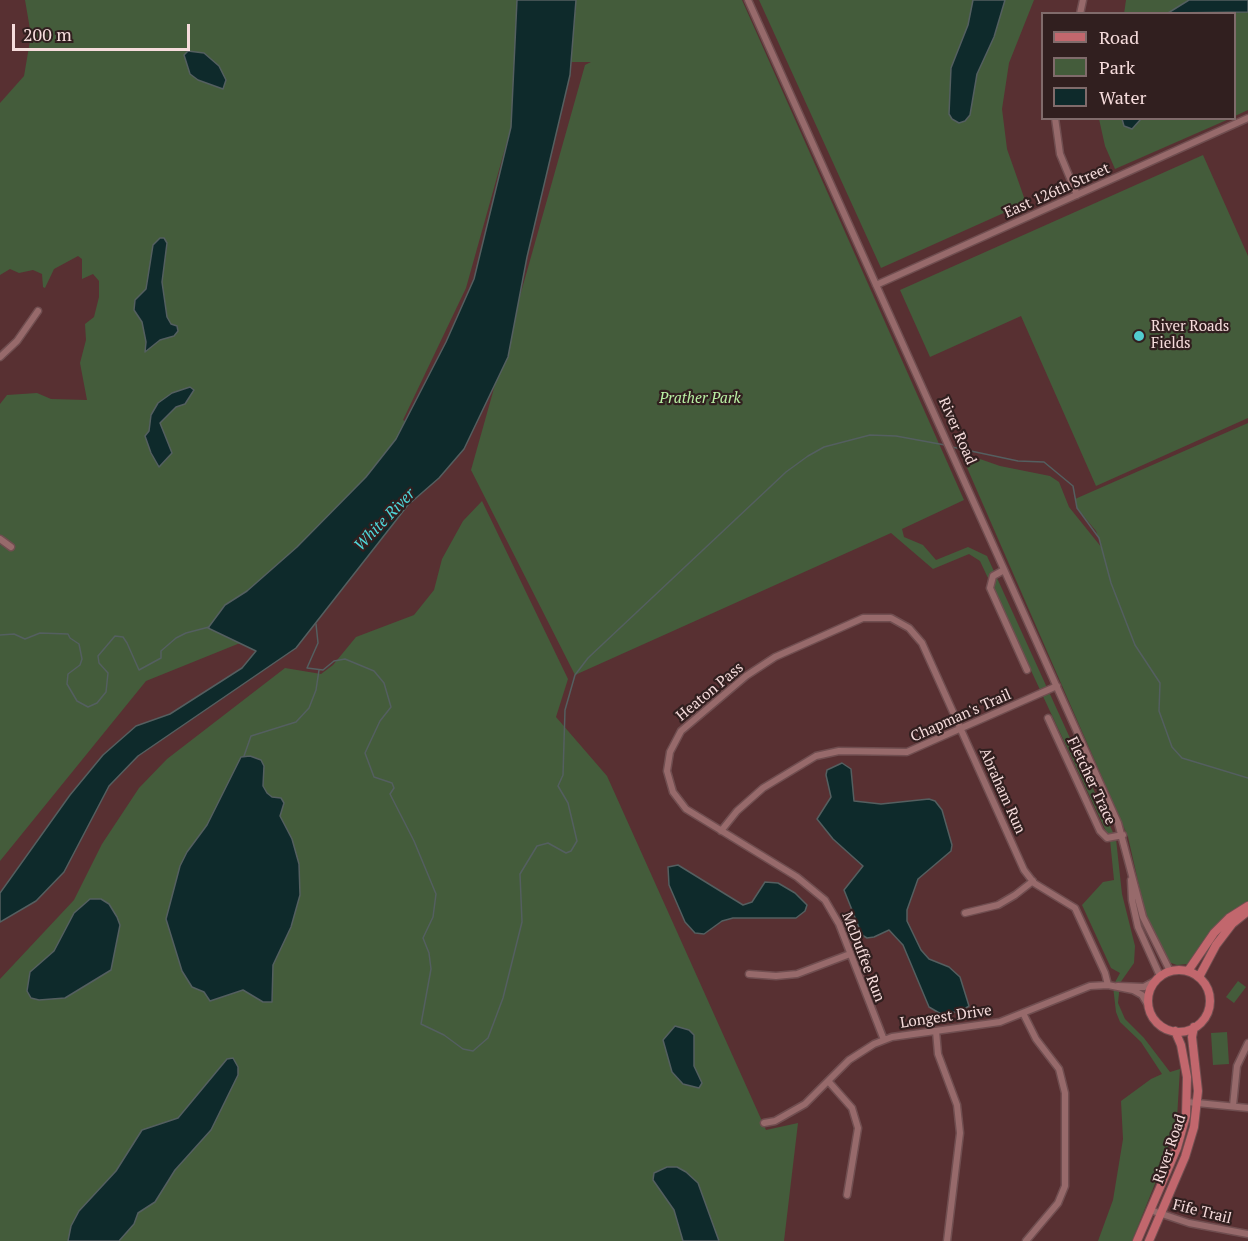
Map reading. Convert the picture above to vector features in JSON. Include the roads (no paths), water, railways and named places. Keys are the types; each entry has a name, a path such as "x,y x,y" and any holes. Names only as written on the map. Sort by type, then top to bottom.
{"main road":[{"path":"1188,971 1214,933 1230,918 1248,908"},
{"path":"1199,977 1220,939 1248,908"},
{"path":"1170,971 1188,971 1199,977 1208,992 1209,1004 1203,1020 1194,1027 1175,1031 1164,1028 1155,1020 1148,1005 1149,992 1157,979 1170,971"},
{"name":"River Road","path":"1149,1241 1190,1142 1198,1103 1191,1037 1194,1027"},
{"name":"River Road","path":"1137,1241 1182,1134 1187,1102 1185,1063 1175,1031"}],"street":[{"name":"River Road","path":"748,0 1123,836 1131,876 1146,923 1170,971"},
{"name":"East 126th Street","path":"876,285 1248,118"},
{"path":"1054,120 1060,154 1077,195"},
{"path":"0,357 17,341 38,310"},
{"path":"0,539 11,546"},
{"path":"1005,570 993,576 990,588 1027,670"},
{"name":"Abraham Run","path":"869,617 891,618 916,636 927,653 1024,870 1032,881 1075,908 1105,973 1108,985"},
{"name":"Heaton Pass","path":"721,831 686,809 673,792 667,765 676,738 762,665 828,633 869,617"},
{"name":"Chapman's Trail","path":"721,831 737,811 763,788 816,756 839,750 899,754 917,749 1057,686"},
{"name":"Fletcher Trace","path":"1048,718 1100,831 1107,838 1123,836"},
{"name":"McDuffee Run","path":"721,831 818,893 832,910 884,1040"},
{"name":"River Road","path":"1131,876 1136,921 1157,979"},
{"path":"965,913 998,904 1015,895 1032,881"},
{"path":"749,974 776,976 797,974 850,954"},
{"name":"Longest Drive","path":"764,1123 775,1121 806,1104 849,1060 884,1040 988,1025 1023,1013 1074,990 1108,985 1144,987 1157,979"},
{"name":"Longest Drive","path":"1117,986 1138,992 1148,1005"},
{"path":"1023,1013 1032,1032 1059,1069 1065,1093 1065,1186 1058,1203 1026,1241"},
{"path":"936,1031 938,1054 954,1092 960,1126 947,1241"},
{"path":"1233,1106 1237,1066 1248,1043"},
{"path":"829,1082 852,1108 858,1128 847,1195"},
{"path":"1187,1102 1248,1108"},
{"name":"Fife Trail","path":"1150,1210 1214,1229 1248,1234"}],"water":[{"name":"White River","path":"517,0 576,0 570,75 527,257 508,357 464,449 439,478 408,505 296,648 138,756 109,786 64,872 36,901 0,922 0,893 70,795 103,755 136,726 170,714 242,668 256,651 208,628 225,605 247,591 297,547 366,477 396,439 446,342 474,279 511,127"},
{"path":"973,0 1005,0 994,37 977,74 970,115 965,121 959,123 949,114 951,68 968,25"},
{"path":"1189,0 1248,0 1248,12 1170,12"},
{"path":"188,51 204,53 219,66 226,80 223,89 198,80 190,74 184,55"},
{"path":"1122,120 1140,120 1132,129 1124,126"},
{"path":"160,238 164,238 167,243 162,282 167,317 171,324 177,326 178,331 174,336 160,340 145,352 146,342 142,322 134,310 135,300 146,289 153,245"},
{"path":"190,387 194,390 185,404 176,407 160,423 172,453 159,467 145,436 149,431 151,415 158,403 172,393"},
{"path":"250,756 261,760 264,766 263,786 267,793 272,797 281,798 284,803 280,816 292,839 299,864 300,895 291,927 273,965 272,1002 263,1002 243,990 210,1001 204,992 192,987 182,971 166,919 180,866 187,852 207,825 241,757"},
{"path":"842,763 851,769 854,801 881,804 929,799 935,801 942,810 952,845 951,851 918,879 907,910 907,921 921,950 929,959 949,967 960,977 969,1006 961,1011 941,1014 929,1007 903,945 889,930 874,937 867,938 862,935 844,890 863,866 833,839 817,819 831,797 827,770"},
{"path":"678,865 743,905 752,902 765,882 778,883 795,893 807,905 805,911 796,918 733,918 722,921 704,934 695,933 685,922 669,885 668,867"},
{"path":"90,899 101,899 109,904 120,925 111,970 65,998 39,1000 31,998 27,991 30,972 54,951 74,913"},
{"path":"675,1026 689,1030 694,1035 694,1066 702,1083 699,1088 683,1084 672,1072 663,1040"},
{"path":"233,1058 238,1067 238,1075 211,1130 175,1170 155,1202 138,1213 134,1224 119,1241 68,1241 71,1226 79,1211 116,1171 142,1130 178,1118 227,1059"},
{"path":"667,1167 677,1167 698,1183 719,1241 683,1241 674,1210 653,1180 654,1173"}],"waterway":[{"path":"316,624 318,643 307,668 323,670 334,661 345,659 374,671 384,683 391,707 380,721 365,753 374,777 392,783 394,788 390,794 414,841 436,894 433,917 423,938 429,953 431,969 421,1024 444,1035 463,1049 473,1051 488,1038 503,998 522,922 520,874 537,846 548,843 566,853 571,851 577,841 568,803 558,786 563,775 565,710 575,675 588,658 786,472 808,456 824,447 870,435 896,436 945,445"},
{"path":"952,447 1018,461 1044,462 1073,486 1077,508 1099,538 1111,583 1135,645 1160,683 1159,711 1172,747 1182,758 1248,778"},
{"path":"0,635 14,634 25,639 40,633 68,634 79,644 82,659 80,665 68,674 67,684 77,701 88,707 97,703 106,692 108,673 99,663 98,656 115,636 123,637 139,670 161,658 161,651 176,638 209,627"},
{"path":"244,756 251,736 296,722 309,708 316,690 319,670"}],"place":[{"name":"River Roads Fields","path":"1139,336"}],"park label":[{"name":"Prather Park","path":"700,399"}]}
